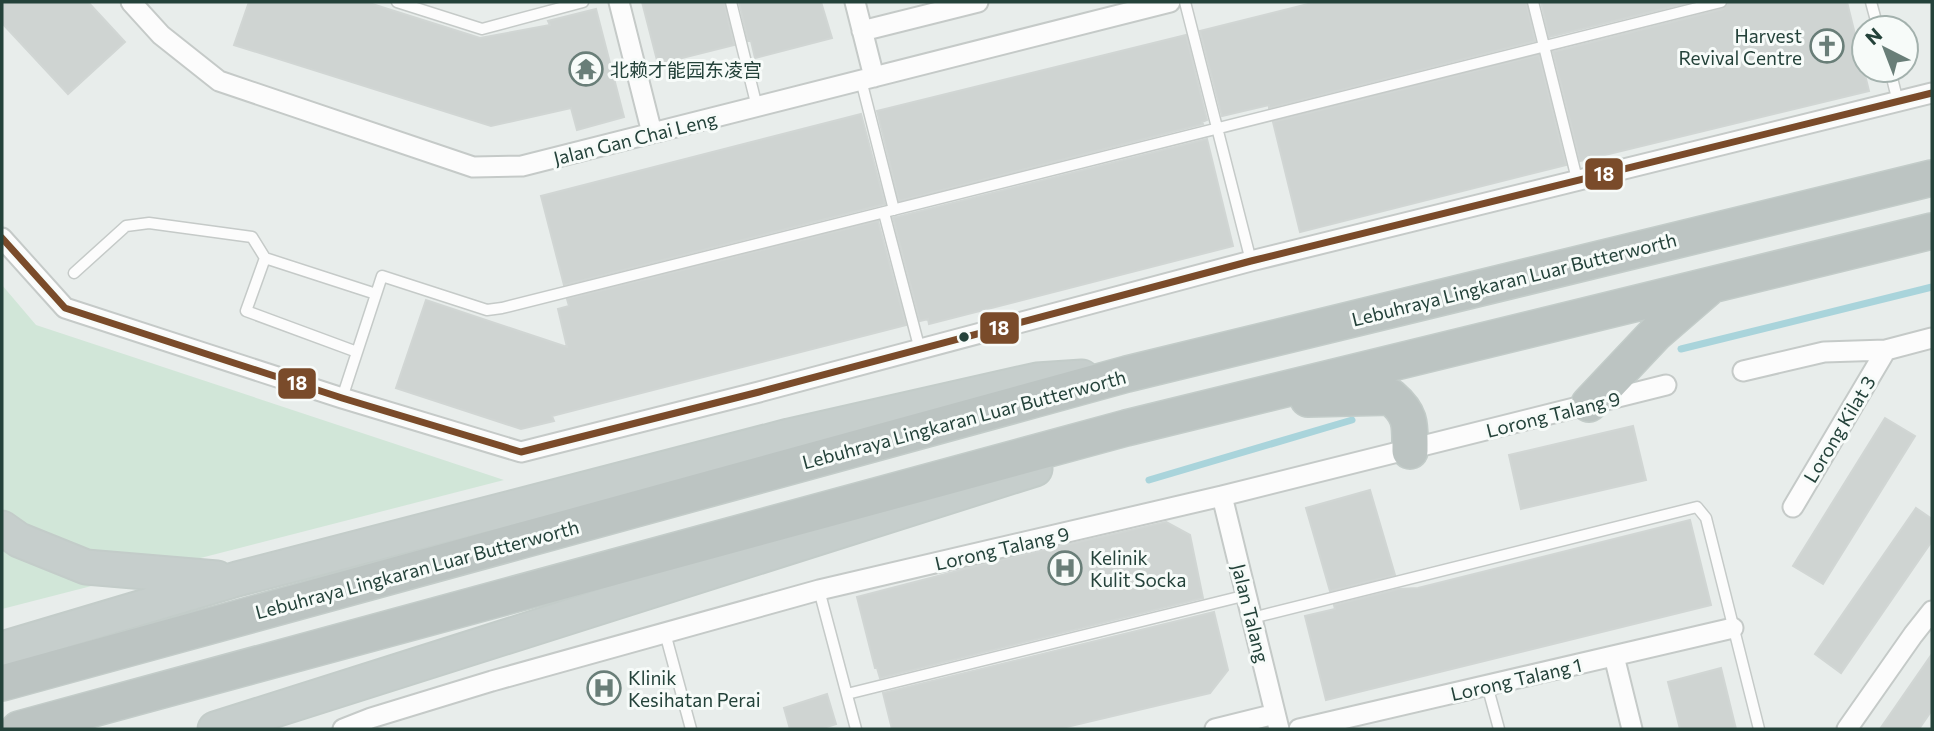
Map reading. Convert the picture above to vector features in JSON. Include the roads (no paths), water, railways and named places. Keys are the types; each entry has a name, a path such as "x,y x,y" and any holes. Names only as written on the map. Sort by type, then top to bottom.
{"highway":[{"name":"Lebuhraya Lingkaran Luar Butterworth","path":"2,682 1127,374 1932,178"},
{"path":"19,729 1126,428 1932,231"},
{"path":"1589,404 1655,334 1712,284"},
{"path":"2,649 237,579 789,436 1037,380 1127,374"},
{"path":"1242,401 1391,397 1403,407 1410,422 1410,451"},
{"path":"215,729 1059,462 1126,428"},
{"path":"2,528 19,540 86,567 237,579"},
{"path":"259,729 286,708"},
{"path":"2,718 6,729"}],"street":[{"name":"Jalan Gan Chai Leng","path":"131,2 161,35 219,81 473,167 522,166 1170,2"},
{"path":"619,2 652,133"},
{"path":"855,2 862,31 867,79"},
{"path":"862,31 978,2"},
{"path":"2,238 65,308 342,398 521,452 1251,261 1932,93"},
{"path":"1743,370 1824,352 1886,350 1932,338"},
{"name":"Lorong Kilat 3","path":"1793,508 1886,350"},
{"name":"Lorong Talang 9","path":"343,729 492,681 819,590 1410,451 1666,385"},
{"name":"Jalan Talang","path":"1222,496 1277,722"},
{"path":"1847,729 1932,611"},
{"name":"Lorong Talang 1","path":"1299,729 1733,628"},
{"path":"1614,656 1632,729"},
{"path":"1215,729 1277,722"}],"lane":[{"path":"397,2 482,29 583,2"},
{"path":"732,2 757,107"},
{"path":"1185,2 1251,261"},
{"path":"1533,2 1577,179"},
{"path":"342,398 382,276 487,310 502,308 1721,2"},
{"path":"867,79 889,211 920,349"},
{"path":"1894,84 1898,102"},
{"path":"74,273 126,226 149,223 252,237 265,258 376,294"},
{"path":"265,258 246,311 357,352"},
{"path":"1252,618 1697,508 1706,518 1759,729"},
{"path":"819,590 856,729"},
{"path":"847,694 1247,596"},
{"path":"665,633 691,729"},
{"path":"1488,685 1499,729"}],"waterway":[{"path":"1681,349 1932,287"},
{"path":"1149,480 1352,420"}],"place":[{"name":"Harvest Revival Centre","path":"1827,46"},
{"name":"北赖才能园东凌宫","path":"586,69"},
{"name":"Kelinik Kulit Socka","path":"1065,568"},
{"name":"Klinik Kesihatan Perai","path":"604,688"}]}
